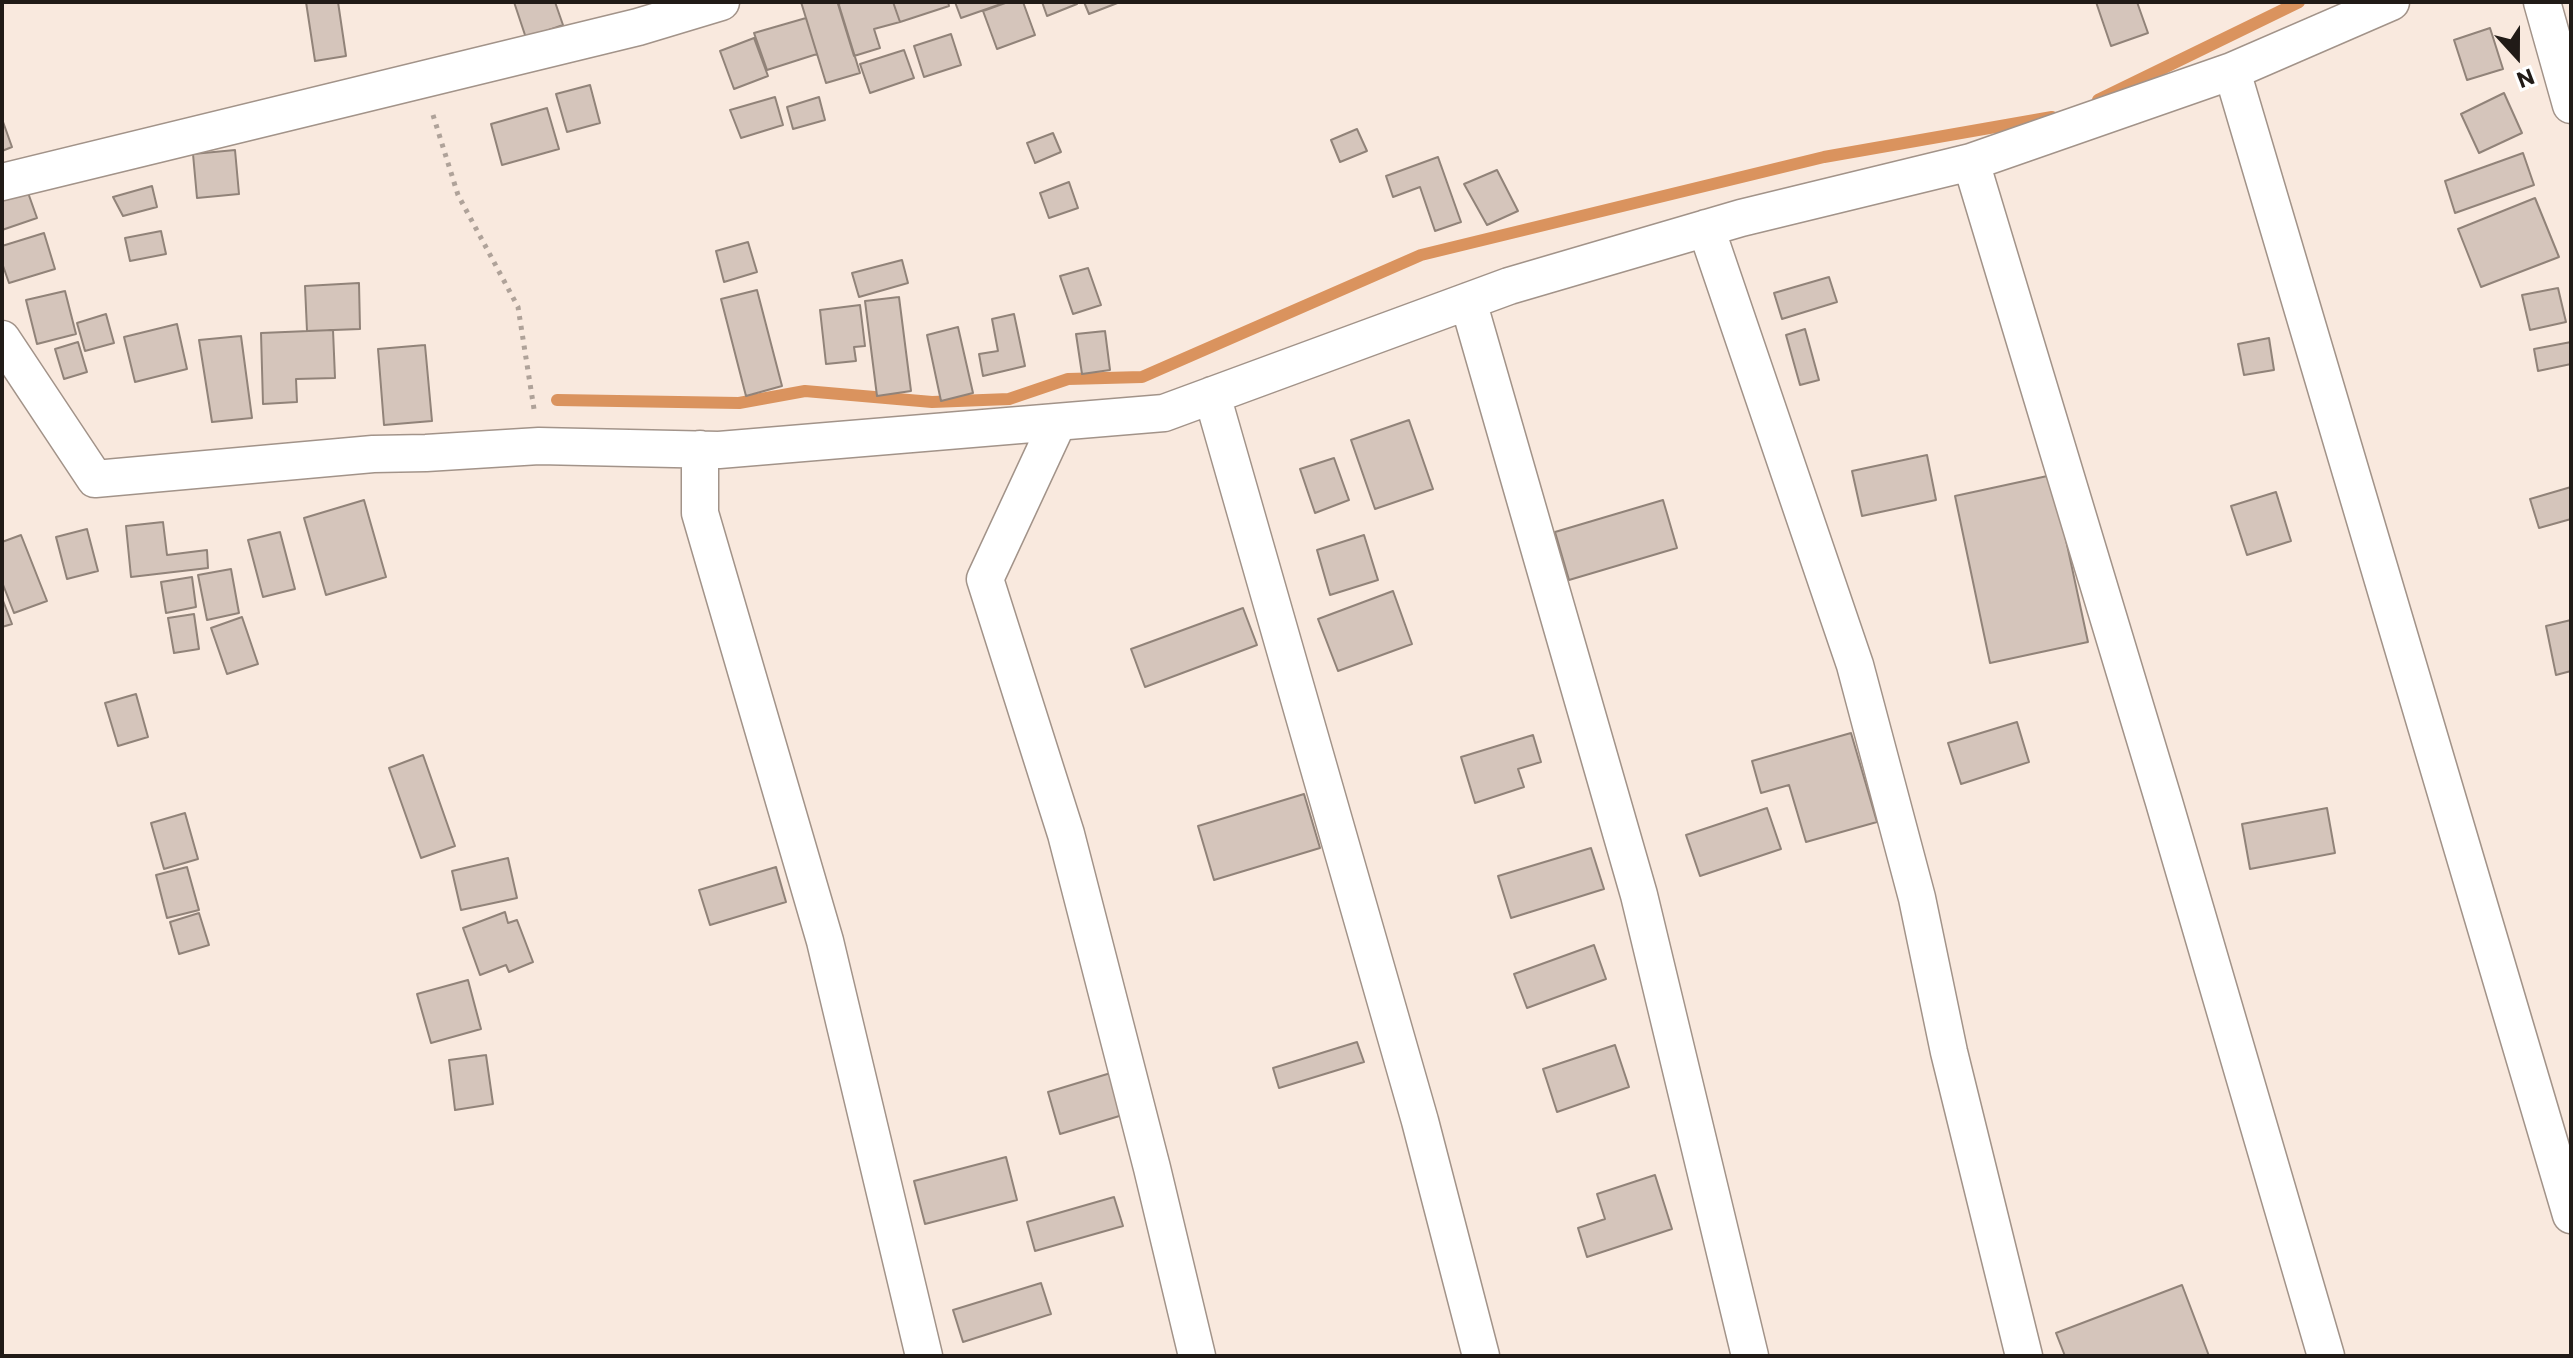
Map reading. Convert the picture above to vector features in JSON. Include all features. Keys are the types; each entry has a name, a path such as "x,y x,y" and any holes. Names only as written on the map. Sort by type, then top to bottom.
{"street":[{"path":"2,182 638,27 721,2"},
{"path":"2,339 95,479 373,454 539,446 719,450 1164,413 1509,286 1706,228 1971,162 2232,71 2391,2"},
{"path":"2542,2 2571,105"},
{"path":"2232,71 2571,1215"},
{"path":"1971,162 2164,802 2326,1356"},
{"path":"1706,228 1855,665 1917,898 1949,1052 2024,1356"},
{"path":"1468,301 1639,895 1750,1356"},
{"path":"1212,395 1416,1106 1481,1356"},
{"path":"1058,422 985,579 1066,834 1197,1356"},
{"path":"700,449 700,513 825,941 924,1356"}],"path":[{"path":"422,80 458,195 518,307 539,446"}],"building":[{"path":"306,2 338,2 346,56 315,61"},
{"path":"514,2 555,2 563,25 526,38"},
{"path":"801,2 838,2 860,73 826,83"},
{"path":"893,2 900,22 874,29 880,48 854,56 838,4"},
{"path":"893,2 948,2 949,6 900,22"},
{"path":"955,2 1001,2 1001,4 961,18"},
{"path":"1008,2 1023,2 1035,35 997,49 983,11"},
{"path":"1042,2 1076,2 1077,4 1047,16"},
{"path":"1084,2 1120,2 1089,14"},
{"path":"2096,2 2137,2 2148,33 2111,46"},
{"path":"806,18 817,54 767,70 754,33"},
{"path":"2490,28 2503,69 2467,80 2454,40"},
{"path":"951,34 961,65 924,77 914,46"},
{"path":"754,38 768,76 734,89 720,51"},
{"path":"904,50 914,78 870,93 860,64"},
{"path":"590,85 600,123 567,132 556,94"},
{"path":"2504,93 2522,133 2479,153 2461,114"},
{"path":"775,97 783,125 741,138 730,110"},
{"path":"819,97 825,120 793,129 787,107"},
{"path":"547,108 559,149 502,165 491,124"},
{"path":"2,119 12,147 2,151"},
{"path":"1357,129 1367,151 1340,162 1331,140"},
{"path":"1053,133 1061,152 1035,163 1027,143"},
{"path":"235,150 239,194 197,198 193,154"},
{"path":"2523,153 2534,185 2455,213 2445,181"},
{"path":"1438,157 1461,222 1435,231 1420,187 1393,197 1386,176"},
{"path":"1497,170 1518,211 1487,225 1464,184"},
{"path":"1069,182 1078,208 1049,218 1040,193"},
{"path":"152,186 157,207 123,216 113,197"},
{"path":"26,187 37,218 2,230 2,195"},
{"path":"2535,198 2559,257 2481,287 2458,229"},
{"path":"161,231 166,254 130,261 125,238"},
{"path":"44,233 55,269 9,283 2,263 2,246"},
{"path":"748,242 757,272 724,282 716,251"},
{"path":"902,260 908,283 859,297 852,273"},
{"path":"1088,268 1101,305 1073,314 1060,276"},
{"path":"1829,277 1837,302 1782,319 1774,293"},
{"path":"359,283 360,329 307,331 305,286"},
{"path":"2558,288 2566,322 2530,330 2522,295"},
{"path":"757,290 782,386 746,396 721,299"},
{"path":"65,291 76,334 37,344 26,300"},
{"path":"899,297 911,391 877,396 865,301"},
{"path":"860,305 865,346 854,347 856,361 826,364 820,310"},
{"path":"106,314 114,343 85,351 77,323"},
{"path":"1014,314 1025,366 983,376 979,354 998,351 992,319"},
{"path":"177,324 187,369 135,382 124,337"},
{"path":"958,327 973,393 941,401 927,335"},
{"path":"1805,329 1819,380 1800,385 1786,335"},
{"path":"333,330 335,378 296,379 297,402 263,404 261,333"},
{"path":"1105,331 1110,370 1082,374 1076,334"},
{"path":"241,336 252,418 212,422 199,340"},
{"path":"2269,338 2274,370 2244,375 2238,344"},
{"path":"78,342 87,372 64,379 55,349"},
{"path":"2571,342 2571,364 2538,371 2534,349"},
{"path":"425,345 432,421 384,425 378,349"},
{"path":"1409,420 1433,489 1375,509 1351,440"},
{"path":"1927,455 1936,500 1862,516 1852,471"},
{"path":"1334,458 1349,500 1315,513 1300,469"},
{"path":"2052,475 2088,642 1990,663 1955,496"},
{"path":"2571,487 2571,519 2539,528 2530,499"},
{"path":"2276,492 2291,541 2247,555 2231,506"},
{"path":"364,500 386,577 326,595 304,518"},
{"path":"1663,500 1677,548 1569,580 1555,532"},
{"path":"163,522 167,555 207,550 208,568 131,577 126,526"},
{"path":"87,529 98,571 67,579 56,537"},
{"path":"280,532 295,589 263,597 248,540"},
{"path":"21,535 47,601 14,613 2,582 2,542"},
{"path":"1364,535 1378,580 1330,595 1317,550"},
{"path":"231,569 239,613 207,620 198,575"},
{"path":"192,577 196,607 166,613 161,582"},
{"path":"1393,591 1412,644 1338,671 1318,619"},
{"path":"2,598 12,624 2,627"},
{"path":"1243,608 1257,645 1145,687 1131,649"},
{"path":"194,614 199,649 174,653 168,618"},
{"path":"242,617 258,664 227,674 211,628"},
{"path":"2571,620 2571,671 2556,675 2546,626"},
{"path":"136,694 148,737 118,746 105,703"},
{"path":"2017,722 2029,762 1961,784 1948,743"},
{"path":"1851,733 1877,822 1806,842 1789,785 1761,793 1752,761"},
{"path":"1533,735 1541,762 1518,769 1524,787 1475,803 1461,757"},
{"path":"423,755 455,846 421,858 389,768"},
{"path":"1304,794 1320,848 1214,880 1198,826"},
{"path":"1767,808 1781,849 1700,876 1686,835"},
{"path":"2327,808 2335,853 2250,869 2242,824"},
{"path":"185,813 198,859 164,869 151,823"},
{"path":"1591,848 1604,889 1511,918 1498,876"},
{"path":"508,858 517,898 461,910 452,871"},
{"path":"187,867 199,910 167,918 156,875"},
{"path":"776,867 786,902 710,925 699,890"},
{"path":"505,912 508,923 517,920 533,962 509,972 506,965 480,975 463,928"},
{"path":"199,913 209,945 179,954 170,922"},
{"path":"1594,945 1606,979 1527,1008 1514,974"},
{"path":"468,980 481,1029 431,1043 417,994"},
{"path":"1357,1042 1364,1062 1279,1088 1273,1068"},
{"path":"1615,1045 1629,1087 1557,1112 1543,1069"},
{"path":"486,1055 493,1104 455,1110 449,1060"},
{"path":"1114,1072 1126,1114 1060,1134 1048,1092"},
{"path":"1006,1157 1017,1200 925,1224 914,1181"},
{"path":"1655,1175 1672,1229 1587,1257 1578,1228 1605,1219 1597,1194"},
{"path":"1114,1197 1123,1226 1035,1251 1027,1222"},
{"path":"1041,1283 1051,1314 963,1342 953,1310"},
{"path":"2182,1285 2209,1356 2065,1356 2056,1333"}],"waterway":[{"path":"2098,100 2299,2"},
{"path":"557,400 739,403 805,391 932,402 1009,399 1068,379 1142,377 1421,255 1824,157 2052,117"}]}
